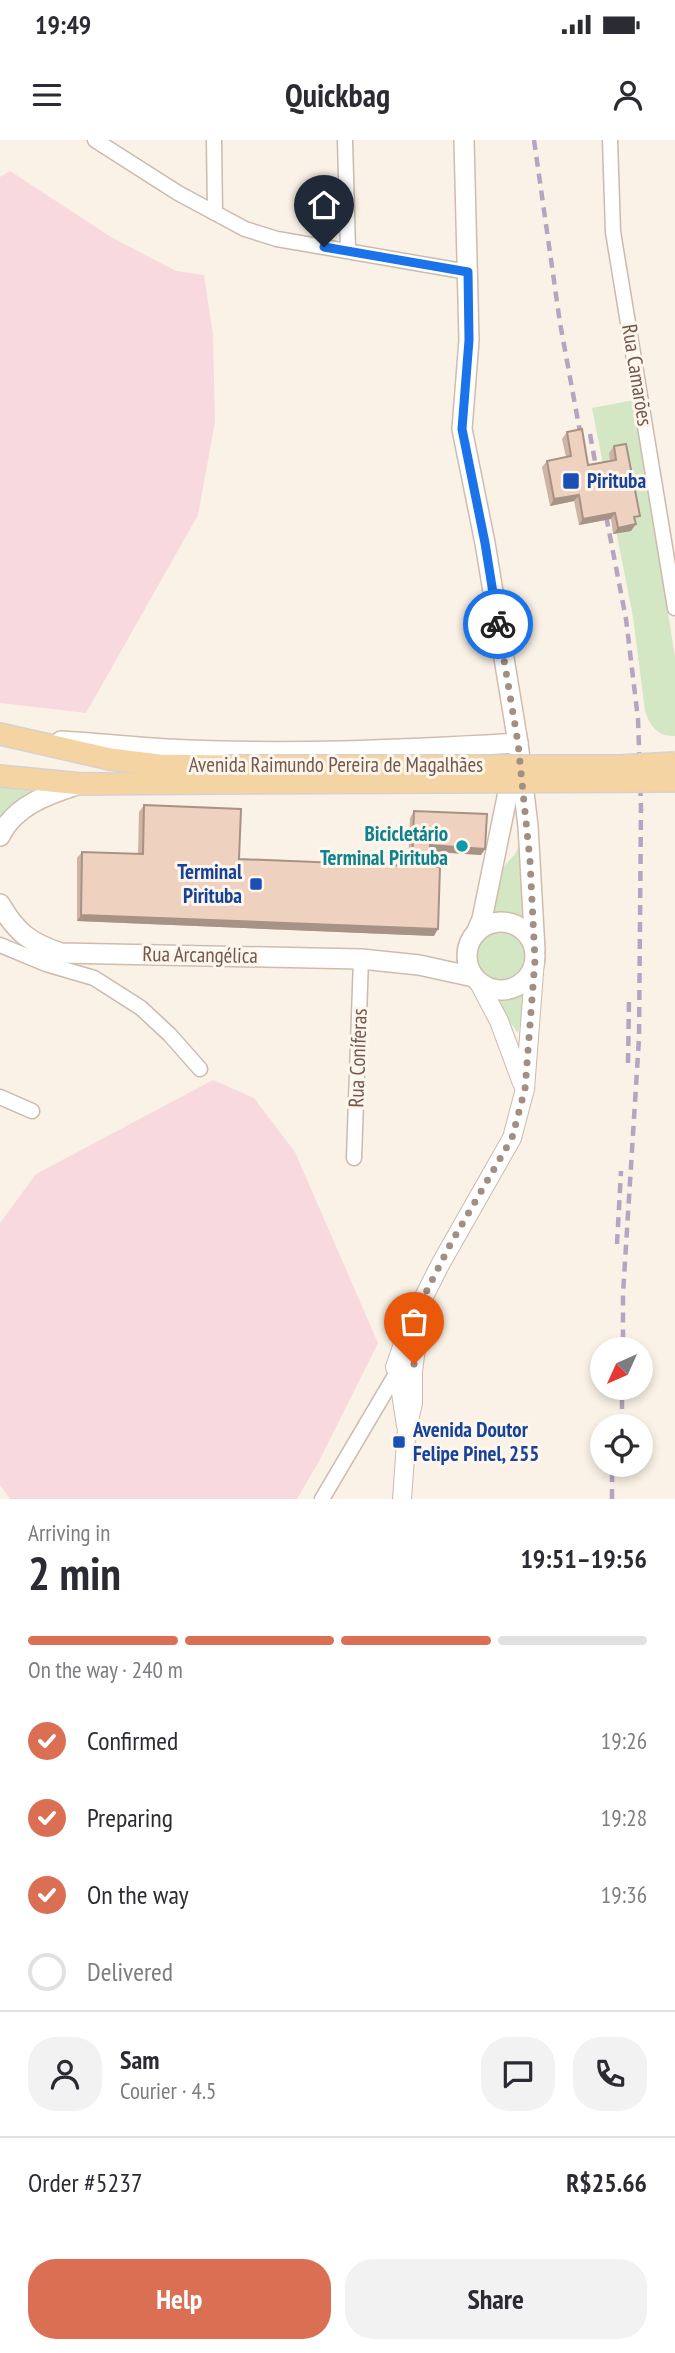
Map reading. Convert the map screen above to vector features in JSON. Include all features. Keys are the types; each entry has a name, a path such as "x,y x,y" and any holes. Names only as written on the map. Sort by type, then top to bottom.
{"main road":[{"path":"464,140 469,340 462,429 485,543 518,743 528,826 535,955 527,979 510,989 489,988 476,979 468,967 472,940 482,919 518,743"},
{"name":"Avenida Raimundo Pereira de Magalhães","path":"0,734 110,758 221,775"},
{"path":"22,738 167,749 255,751 518,743"},
{"name":"Avenida Raimundo Pereira de Magalhães","path":"0,776 81,784 221,775 675,763"},
{"path":"221,775 675,781"},
{"path":"0,836 12,818 29,805 81,784"},
{"name":"Rua Arcangélica","path":"0,904 10,922 39,946 61,953 361,958 419,965 476,979"},
{"path":"472,940 492,923 510,923 527,933 535,955"},
{"name":"Rua Arcangélica","path":"419,965 443,959 472,940"}],"street":[{"path":"95,140 134,166 245,229 277,239 468,272"},
{"path":"214,140 215,213"},
{"path":"345,140 348,250"},
{"name":"Rua Camarões","path":"610,140 613,232 675,608"},
{"path":"0,945 46,964 94,978 141,1008 200,1069"},
{"path":"78,953 94,978"},
{"path":"322,1499 404,1367 420,1322 419,1306 512,1138 525,1089 535,955"},
{"name":"Rua Coníferas","path":"354,1158 361,958"},
{"path":"476,979 499,1021 525,1089"},
{"path":"0,1097 32,1111"},
{"path":"402,1499 407,1429 404,1367"}],"shaded area":[{"path":"10,171 111,237 176,271 204,275 213,335 215,422 198,515 86,713 0,703 0,177"},
{"path":"213,1080 254,1098 295,1152 378,1343 297,1499 10,1499 0,1485 0,1223 36,1174"}],"green space":[{"path":"634,400 675,657 675,736 664,735 656,730 645,711 633,617 592,408"},
{"path":"0,781 58,786 0,828"},
{"path":"520,841 527,931 513,922 485,917 497,879 517,851"},
{"path":"500,930 519,938 527,957 519,976 500,984 481,976 473,957 481,938"},
{"path":"531,978 518,1033 484,990 498,993 516,991"}],"building":[{"path":"582,429 588,465 616,460 614,446 626,444 640,516 634,517 636,524 618,528 615,513 583,519 579,495 554,499 547,461 571,456 567,432"},
{"name":"Terminal Pirituba","path":"144,805 241,809 239,859 412,866 414,811 487,814 485,849 430,845 429,867 440,867 438,929 81,915 82,852 143,854"}],"railway":[{"path":"534,140 560,323 583,448"},
{"path":"590,434 596,467"},
{"path":"603,500 626,619 638,719 641,807 639,1038 623,1294 623,1337"},
{"path":"628,1063 629,1000"},
{"path":"617,1244 621,1171"},
{"path":"622,1400 622,1414"},
{"path":"612,1477 612,1499"}],"way so far":[{"path":"414,1364 420,1322 419,1306 450,1245 512,1138 525,1089 535,960 528,826 518,743 498,624"}],"place":[{"name":"Pirituba","path":"571,481"},
{"name":"Bicicletário Terminal Pirituba","path":"462,846"},
{"name":"Terminal Pirituba","path":"256,884"},
{"name":"Avenida Doutor Felipe Pinel, 255","path":"399,1442"}],"route":[{"path":"324,247 468,272 469,340 462,429 498,624"}]}
